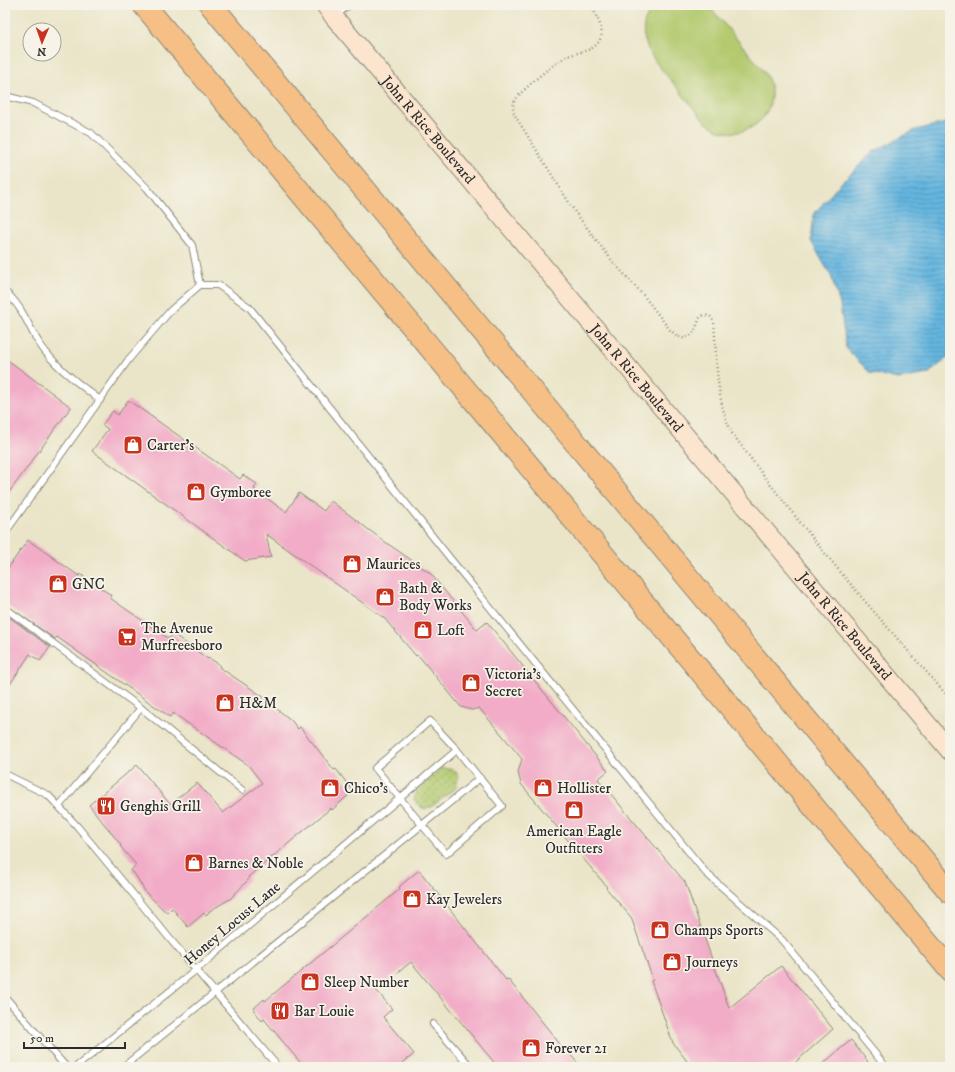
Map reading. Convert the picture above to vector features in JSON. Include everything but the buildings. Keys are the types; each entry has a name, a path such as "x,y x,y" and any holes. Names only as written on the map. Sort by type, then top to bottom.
{"highway":[{"path":"144,5 950,970"},
{"path":"211,5 950,892"}],"street":[{"name":"John R Rice Boulevard","path":"330,11 950,751"}],"lane":[{"path":"330,11 349,5"},
{"path":"5,96 33,103 91,133 147,188 192,245 200,285"},
{"path":"5,533 129,359 171,310 200,285 218,285 249,308 706,873 782,940 886,1067"},
{"path":"5,292 25,316 39,343 60,368 100,400"},
{"path":"5,608 141,708 242,790"},
{"path":"59,806 141,708"},
{"path":"430,721 457,750 502,806 446,854 375,768 430,721"},
{"name":"Honey Locust Lane","path":"76,1067 196,970 457,750"},
{"path":"5,774 48,795 59,806 278,1067"},
{"path":"123,1067 480,778"},
{"path":"5,998 66,1067"},
{"path":"433,1024 471,1067"}],"path":[{"path":"591,5 600,23 602,32 601,38 596,45 589,50 568,56 557,63 533,83 515,100 512,107 514,114 575,212 613,262 644,296 670,330 677,336 683,338 689,337 694,332 700,318 704,315 710,316 714,322 718,382 725,420 732,432 786,504 836,566 950,699"}],"green space":[{"path":"656,5 709,6 766,74 771,89 770,102 767,112 761,120 754,126 735,132 726,132 716,129 705,122 659,66 647,46 644,36 644,26 648,15"},
{"path":"443,767 444,769 451,768 456,772 459,777 456,783 458,786 430,808 428,806 426,809 417,804 414,798 417,793 415,790"}],"water":[{"path":"950,122 950,356 928,374 898,379 870,373 846,348 840,304 831,276 811,241 814,214 839,185 873,152 915,130"}],"place":[{"name":"Carter's","path":"133,445"},
{"name":"Gymboree","path":"196,492"},
{"name":"Maurices","path":"352,564"},
{"name":"GNC","path":"58,584"},
{"name":"Bath & Body Works","path":"385,597"},
{"name":"Loft","path":"423,630"},
{"name":"The Avenue Murfreesboro","path":"127,637"},
{"name":"Victoria's Secret","path":"471,683"},
{"name":"H&M","path":"225,703"},
{"name":"Chico's","path":"330,788"},
{"name":"Hollister","path":"543,788"},
{"name":"Genghis Grill","path":"106,806"},
{"name":"American Eagle Outfitters","path":"574,810"},
{"name":"Barnes & Noble","path":"194,863"},
{"name":"Kay Jewelers","path":"412,899"},
{"name":"Champs Sports","path":"660,930"},
{"name":"Journeys","path":"672,962"},
{"name":"Sleep Number","path":"310,982"},
{"name":"Bar Louie","path":"280,1011"},
{"name":"Forever 21","path":"531,1048"}]}
